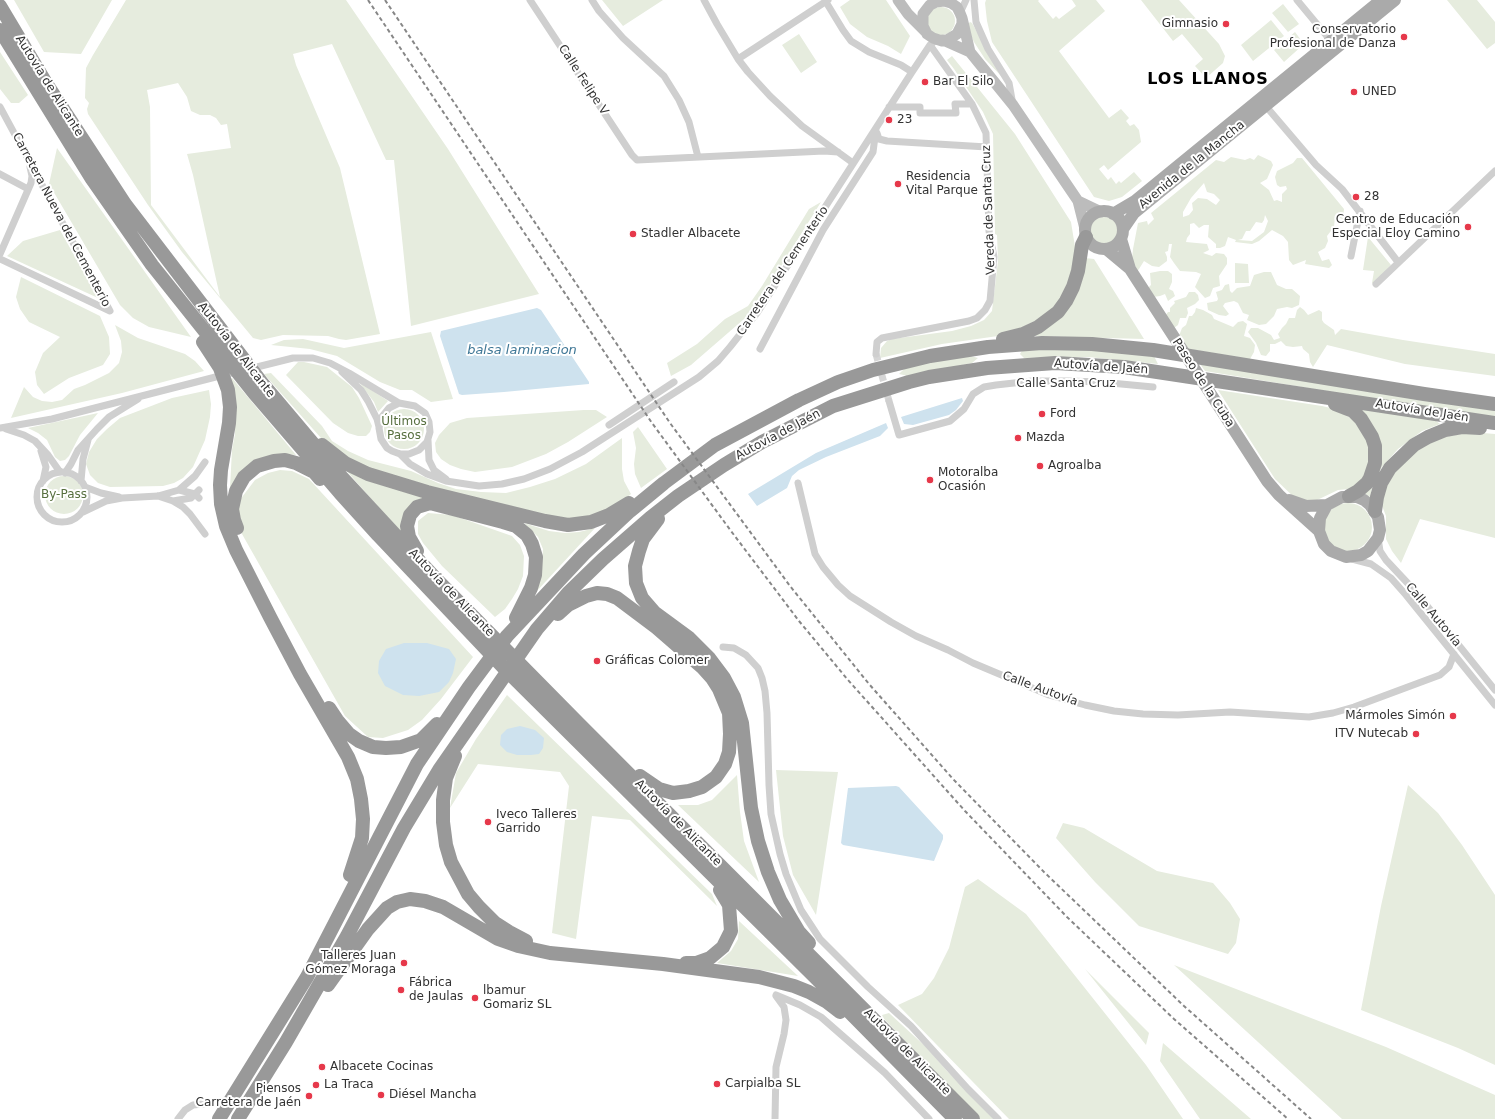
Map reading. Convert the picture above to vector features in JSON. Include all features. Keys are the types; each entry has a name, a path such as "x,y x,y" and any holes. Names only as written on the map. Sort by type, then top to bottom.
{"highway":[{"name":"Autovía de Alicante","path":"0,6 46,82 125,204 292,421 437,580 973,1119"},
{"name":"Autovía de Alicante","path":"0,30 92,179 152,265 254,394 340,493 383,541 503,667 873,1035 955,1119"},
{"path":"930,356 1023,334 1038,327 1048,320 1058,312 1066,301 1073,287 1086,233"},
{"path":"152,265 164,287 220,368 228,390 230,407 229,423 220,485 221,504 226,526 236,550 270,618 300,674 348,757 357,779 363,819 362,838 352,872 330,919 329,931"},
{"name":"Autovía de Jaén","path":"664,482 715,445 799,400 838,382 873,370 930,356 988,347 1042,343 1092,344 1153,350 1495,404"},
{"name":"Autovía de Jaén","path":"678,496 724,465 762,442 833,406 909,382 987,368 1055,364 1109,365 1213,379 1495,423"},
{"path":"1316,396 1353,412 1368,428 1372,437 1376,455 1373,471 1367,483 1350,496"},
{"path":"292,421 310,433 345,463 368,474 427,492 545,521 568,525 599,520 623,508 644,492 664,482"},
{"path":"1375,511 1380,483 1390,468 1414,445 1445,430 1462,428 1495,428"},
{"path":"340,493 327,487 314,472 296,463 285,460 274,461 257,466 244,476 236,491 232,509 240,537 276,612 331,711 349,734 360,741 373,747 401,747 421,740 450,709 460,702"},
{"path":"219,1119 306,977 416,764 469,687 507,636 593,545 664,482"},
{"path":"238,1119 286,1042 347,936 404,828 439,770 534,633 568,593 602,559 678,496"},
{"path":"678,496 672,506 656,521 643,539 635,566 636,583 642,598 655,613 689,638 706,663 712,678 721,684 734,697 742,723 752,808 758,841 768,872 780,900 799,932 823,960 831,976"},
{"path":"437,580 431,565 416,549 409,537 407,526 410,515 417,508 430,503 516,526 527,535 532,544 536,557 535,575 524,603 507,636"},
{"path":"534,633 549,623 568,604 597,593 607,594 617,598 629,606 706,663"},
{"path":"595,740 610,748 642,777 659,789 673,793 689,792 702,787 716,777 725,764 729,752 730,734 728,713 721,684"},
{"path":"481,710 453,760 446,778 443,800 443,822 446,845 451,862 468,894 478,907 495,923 509,932 550,953"},
{"path":"663,964 696,963 710,958 723,947 731,931 729,905 722,892 706,875 698,861"},
{"path":"286,1042 368,929 387,908 397,902 410,899 425,901 443,907 498,939 518,946 550,953 663,964 758,977 794,986 827,1002 859,1028 873,1035"}],"main road":[{"path":"898,0 908,14 936,42 970,52"},
{"name":"Avenida de la Mancha","path":"1113,214 1135,201 1263,102 1331,41 1382,5 1395,0"},
{"path":"925,31 923,26 923,14 930,4 937,1 950,1 957,7 961,15 970,52 1013,105 1078,201 1086,233 1090,242 1095,247 1106,249 1117,244 1122,234 1122,223 1113,214 1101,212 1078,201"},
{"name":"Avenida de la Mancha","path":"1122,234 1134,212 1263,102 1382,5"},
{"path":"936,42 953,38 957,34 962,24 961,15"},
{"path":"1086,233 1088,220 1092,216 1101,212"},
{"name":"Paseo de la Cuba","path":"1122,234 1130,269"},
{"name":"Paseo de la Cuba","path":"1106,249 1130,269 1267,481 1279,495 1319,530"},
{"name":"Paseo de la Cuba","path":"1279,495 1297,504 1306,506 1328,505"},
{"path":"1350,496 1364,500 1370,505 1375,511 1380,524 1378,538 1368,551 1361,555 1346,557 1331,552 1324,544 1319,530 1320,518 1328,505 1342,497 1350,496"}],"street":[{"name":"Calle Felipe V","path":"530,0 637,160 698,157"},
{"path":"592,0 599,11 623,38 664,76 679,100 690,122 698,157 824,151 838,152"},
{"path":"704,0 738,59 748,72 775,101 802,126 853,163"},
{"path":"961,15 966,0"},
{"path":"974,0 976,22 988,49 1009,83 1013,105"},
{"path":"1297,0 1331,41"},
{"path":"738,59 827,1 843,30 851,41 869,52 901,65 912,72"},
{"name":"Carretera del Cementerio","path":"400,454 410,464 427,474 448,482 479,486 502,484 524,479 550,469 582,452 699,377 718,361 758,313 889,107 912,72 936,42"},
{"name":"Vereda de Santa Cruz","path":"876,354 877,342 882,338 964,323 977,318 985,310 990,301 994,262 993,248 989,232 986,133 972,104 936,42"},
{"path":"1263,102 1302,150 1342,189 1398,262"},
{"path":"889,107 920,107 920,113 956,113 955,104 972,104"},
{"name":"Carretera Nueva del Cementerio","path":"0,107 110,311 0,259"},
{"path":"876,129 879,139 886,141 987,148"},
{"path":"760,349 823,230 873,152 876,129"},
{"path":"0,254 28,189 32,176 30,163"},
{"path":"1376,284 1495,171"},
{"path":"0,174 28,189"},
{"path":"1351,256 1360,212"},
{"path":"0,428 52,419 283,361 303,357 313,358 338,367 399,404 415,406 425,413 429,422 430,432 428,440 429,460 434,470 448,482"},
{"path":"338,367 361,390 368,401 377,419 381,439 387,448 400,454 409,454 419,450 428,440"},
{"name":"Calle Santa Cruz","path":"889,400 899,435 950,421 964,409 973,394 984,387 1032,381 1068,381 1154,387"},
{"path":"609,425 674,382"},
{"path":"143,396 110,417 78,450 71,464 62,472 47,477 38,490 37,500 40,509 46,516 54,521 71,521 82,513 106,501 122,498 158,496 179,490 195,476 205,462"},
{"path":"379,428 381,418 389,408 399,404"},
{"path":"0,428 14,430 35,441 40,449 46,467 43,482"},
{"path":"82,513 87,500 83,484 82,463 89,438"},
{"path":"40,449 48,455 62,472 74,475 83,484 101,493 122,498"},
{"name":"Calle Autovía","path":"798,483 815,554 838,586 850,596 916,636 973,663 1049,695 1085,706 1143,714 1178,715 1230,712 1309,717 1333,713 1354,707 1440,675 1449,667 1454,654"},
{"path":"173,501 191,498 198,494 179,490"},
{"path":"158,496 173,501 190,514 205,534"},
{"name":"Calle Autovía","path":"1378,538 1380,551 1386,560 1415,591 1495,690"},
{"name":"Calle Autovía","path":"1346,557 1371,564 1390,578 1495,705"},
{"path":"723,647 734,648 746,655 758,668 762,678 765,691 772,814 784,868 801,910 820,939 868,987 911,1026 968,1089 998,1119"},
{"path":"776,1119 776,1067 786,1020 784,1007 776,995 800,1005 820,1017 885,1073 929,1119"},
{"path":"178,1119 185,1110 193,1105 212,1103"}],"green space":[{"path":"14,0 112,0 81,54 44,52"},
{"path":"126,0 346,0 448,149 539,294 411,326 394,160 386,160 332,44 293,54 296,65 340,168 380,334 346,340 328,336 283,335 261,340 253,338 182,252 148,205 88,114 87,109 89,103 85,98 86,68","holes":["178,83 187,97 191,111 200,115 210,115 216,118 221,125 227,124 231,148 187,154 220,297 151,205 150,107 147,90"]},
{"path":"602,0 663,0 623,26"},
{"path":"850,0 886,0 910,36 901,54 888,46 867,37 850,24 840,7"},
{"path":"986,0 1039,0 1038,1 1053,19 1056,16 1059,19 1076,6 1072,0 1096,0 1105,11 1059,51 1109,118 1121,109 1129,118 1126,121 1130,126 1134,124 1139,130 1141,142 1108,170 1104,165 1099,169 1108,180 1111,177 1116,184 1119,181 1121,183 1134,172 1142,181 1122,197 1109,201 1094,197 992,42 987,21"},
{"path":"1141,0 1179,0 1219,44 1225,56 1223,63 1206,78 1195,66 1203,59 1182,34 1173,41"},
{"path":"1447,0 1477,0 1495,22 1495,43 1487,49"},
{"path":"1283,4 1299,24 1288,32 1272,13"},
{"path":"941,7 951,11 955,21 951,31 941,35 931,31 927,21 931,11"},
{"path":"1271,20 1284,36 1253,61 1241,45"},
{"path":"970,22 972,23 1002,77 985,59 974,42 969,32 968,24"},
{"path":"1295,32 1304,44 1284,62 1274,50"},
{"path":"799,34 817,62 801,73 782,45"},
{"path":"0,52 28,95 19,103 11,103 0,89"},
{"path":"952,56 1015,134 1071,222 1076,253 1073,271 1062,297 1046,316 1005,335 942,344 880,358 881,348 887,341 892,339 952,331 971,326 984,320 992,311 998,261 997,235 995,234 993,134 983,112 947,60"},
{"path":"57,148 191,337 149,327 133,318 120,305 49,184"},
{"path":"1258,155 1271,161 1273,165 1267,179 1260,183 1269,190 1274,201 1277,200 1282,202 1282,194 1287,189 1286,186 1280,187 1277,185 1275,177 1277,171 1293,163 1297,158 1302,158 1344,209 1343,219 1335,217 1334,227 1327,236 1328,241 1325,248 1318,252 1322,261 1329,259 1332,265 1329,268 1305,264 1306,260 1293,265 1289,260 1288,242 1283,236 1272,230 1259,241 1252,244 1235,242 1236,240 1228,237 1225,246 1216,248 1216,244 1208,237 1209,225 1204,225 1199,228 1194,223 1190,224 1190,234 1186,242 1207,244 1209,250 1203,253 1212,256 1216,253 1224,254 1227,258 1227,264 1219,276 1220,286 1213,288 1210,296 1205,298 1195,287 1201,274 1196,272 1180,271 1174,263 1170,257 1172,244 1169,244 1168,251 1165,252 1167,261 1159,267 1152,266 1144,261 1136,272 1132,259 1138,223 1147,221 1148,225 1154,219 1151,213 1216,160 1224,162 1231,157 1245,160 1250,158 1254,160","holes":["1204,183 1207,192 1214,194 1220,200 1216,205 1207,199 1198,198 1192,203 1193,210 1189,215 1183,217 1183,212 1191,198","1265,215 1268,221 1264,232 1252,241 1238,240 1242,239 1246,231 1250,231 1256,222 1262,223"]},
{"path":"821,202 751,313 691,365 671,376 667,363 697,344 725,319 748,306 762,286 809,209"},
{"path":"1104,217 1114,221 1118,231 1114,241 1104,245 1094,241 1090,231 1094,221"},
{"path":"60,230 98,298 7,256 23,241"},
{"path":"1368,237 1391,265 1374,284 1372,283 1374,271 1363,270"},
{"path":"1085,258 1094,259 1144,339 1030,336 1043,328"},
{"path":"1235,263 1248,264 1249,283 1235,283"},
{"path":"1168,271 1172,274 1172,282 1169,289 1173,291 1175,296 1168,301 1165,294 1153,297 1147,289 1151,285 1150,273"},
{"path":"1264,272 1271,272 1277,285 1286,289 1292,289 1300,296 1299,305 1292,308 1287,307 1277,309 1274,316 1266,324 1259,325 1247,320 1249,315 1243,313 1238,303 1234,301 1225,303 1223,306 1229,314 1226,316 1219,315 1208,310 1207,303 1217,301 1218,299 1216,292 1222,290 1225,285 1229,284 1230,291 1232,293 1237,288 1250,286 1254,275"},
{"path":"21,277 100,316 109,337 110,354 103,365 69,378 44,394 37,385 35,372 43,353 60,337 29,322 20,309 16,297"},
{"path":"1189,292 1195,292 1198,295 1199,300 1187,308 1188,313 1186,318 1180,318 1178,325 1174,328 1165,316 1168,312 1170,312 1170,308 1175,303 1174,301 1186,297"},
{"path":"1300,307 1308,315 1319,310 1322,312 1322,320 1334,330 1335,335 1341,329 1495,354 1495,376 1405,364 1327,345 1313,367 1310,362 1309,354 1303,349 1302,346 1286,346 1281,341 1275,344 1270,344 1270,351 1266,356 1261,355 1256,343 1248,332 1251,328 1258,328 1271,335 1274,340 1280,338 1278,334 1289,318 1295,318 1297,310"},
{"path":"1196,308 1212,315 1214,319 1233,327 1238,322 1243,321 1247,324 1244,336 1250,338 1255,345 1254,352 1250,359 1188,349 1179,336 1182,328 1186,325 1189,316 1192,316"},
{"path":"115,325 138,338 185,354 195,361 204,371 122,393 11,418 24,387 33,397 42,401 52,402 62,400 74,389 109,373 119,363 122,352 121,341"},
{"path":"431,332 453,399 431,402 412,390 400,390 380,382 337,356 310,349 271,345 284,340 303,339 344,348"},
{"path":"1044,348 1153,354 1158,364 1088,357 1024,358 1020,354 1023,349"},
{"path":"967,355 978,358 972,363 908,376 899,374 907,366"},
{"path":"1198,361 1495,409 1495,419 1205,371"},
{"path":"298,362 327,367 352,387 359,398 372,426 370,432 366,436 358,436 348,433 333,423 286,375"},
{"path":"271,373 322,426 332,441 348,451 368,460 411,471 456,489 506,493 555,479 586,464 622,438 622,469 624,481 631,494 621,503 589,517 574,519 542,517 390,478 337,452 321,438 264,374"},
{"path":"232,378 296,455 283,454 230,488 232,450 235,434 234,405 229,380"},
{"path":"358,381 388,401 378,412 374,402"},
{"path":"209,390 211,404 210,417 205,440 193,467 183,478 174,483 163,486 110,487 98,483 90,475 86,464 89,452 97,439 120,418 172,398"},
{"path":"1218,390 1322,406 1335,409 1352,419 1364,431 1371,455 1364,479 1349,489 1338,490 1315,501 1295,498 1275,479"},
{"path":"1354,407 1435,420 1440,424 1422,431 1398,449 1382,467 1373,484 1370,497 1364,493 1379,464"},
{"name":"Últimos Pasos","path":"408,409 415,412 421,418 424,429 423,437 415,446 408,449 400,449 393,446 385,437 384,425 387,418 396,410"},
{"path":"596,410 607,417 546,454 512,467 475,472 450,465 441,459 436,452 435,443 439,435 450,423 467,418"},
{"path":"98,413 80,435 69,456 65,460 60,461 55,457 47,440 28,428"},
{"path":"638,427 667,469 641,488 635,474 634,464 636,448 633,432"},
{"path":"1471,432 1495,434 1495,538 1420,519 1401,563 1392,551 1386,539 1386,516 1381,503 1384,490 1399,466 1417,450 1439,438"},
{"path":"344,468 429,498 402,534"},
{"path":"280,470 292,471 309,479 473,657 441,699 422,720 408,730 383,738 368,737 345,716 242,534 238,518 239,501 255,480 268,473"},
{"name":"By-Pass","path":"64,476 74,479 80,485 83,495 80,505 74,511 64,514 54,511 48,505 45,495 48,485 54,479"},
{"path":"1343,503 1353,503 1365,510 1372,522 1372,532 1365,544 1353,551 1343,551 1335,547 1328,540 1324,532 1324,522 1328,514 1335,507"},
{"path":"428,513 452,515 512,536 520,545 524,556 523,576 512,599 505,609 495,617 442,566 423,543 418,534 418,521"},
{"path":"524,523 549,531 565,533 579,532 595,528 536,592 542,566 543,549 538,537"},
{"path":"507,695 712,894 717,906 630,820 592,816 576,939 552,933 569,786 560,772 478,764 450,808 456,773 476,739"},
{"path":"776,770 838,772 816,915 793,875 783,836"},
{"path":"737,775 744,841 759,882 678,805 698,805 712,800"},
{"path":"1408,785 1438,813 1462,845 1495,895 1495,1065 1458,1048 1361,1010 1381,906"},
{"path":"1063,823 1084,828 1157,871 1213,883 1230,903 1240,919 1236,943 1228,954 1139,926 1095,882 1056,838"},
{"path":"978,879 1026,914 1146,1065 1183,1119 1009,1119 898,1005 922,994 934,978 949,948 965,887"},
{"path":"739,921 798,976 717,963 731,951 738,939"},
{"path":"1174,965 1386,1047 1495,1095 1495,1119 1342,1119"},
{"path":"1085,969 1149,1033 1146,1045"},
{"path":"889,1013 926,1047 947,1071 994,1119 980,1119 884,1019 882,1015"},
{"path":"1163,1043 1251,1119 1200,1119 1160,1061"}],"water":[{"name":"balsa laminacion","path":"537,308 541,310 589,384 504,392 459,394 440,336 441,331"},
{"path":"962,398 963,401 956,410 949,415 913,425 904,424 901,417"},
{"path":"886,423 888,428 880,436 826,457 799,470 792,476 787,488 757,506 748,494 816,453"},
{"path":"404,643 427,643 449,649 456,659 453,673 449,682 439,692 419,696 403,695 385,686 378,673 379,661 386,649"},
{"path":"520,726 535,730 544,738 543,748 539,754 517,755 507,752 500,745 501,735 507,729"},
{"path":"899,787 943,835 943,839 934,861 843,845 841,843 848,788"}],"tunnel":[{"path":"876,354 889,401"}],"railway":[{"path":"368,0 652,423 799,621 848,680 965,811 1067,917 1174,1019 1288,1119"},
{"path":"385,0 670,423 790,586 869,684 953,779 1044,872 1184,1006 1311,1119"}],"place":[{"name":"Gimnasio","path":"1226,24"},
{"name":"Conservatorio Profesional de Danza","path":"1404,37"},
{"name":"Bar El Silo","path":"925,82"},
{"name":"UNED","path":"1354,92"},
{"name":"23","path":"889,120"},
{"name":"Residencia Vital Parque","path":"898,184"},
{"name":"28","path":"1356,197"},
{"name":"Centro de Educación Especial Eloy Camino","path":"1468,227"},
{"name":"Stadler Albacete","path":"633,234"},
{"name":"Ford","path":"1042,414"},
{"name":"Mazda","path":"1018,438"},
{"name":"Agroalba","path":"1040,466"},
{"name":"Motoralba Ocasión","path":"930,480"},
{"name":"Gráficas Colomer","path":"597,661"},
{"name":"Mármoles Simón","path":"1453,716"},
{"name":"ITV Nutecab","path":"1416,734"},
{"name":"Iveco Talleres Garrido","path":"488,822"},
{"name":"Talleres Juan Gómez Moraga","path":"404,963"},
{"name":"Fábrica de Jaulas","path":"401,990"},
{"name":"lbamur Gomariz SL","path":"475,998"},
{"name":"Albacete Cocinas","path":"322,1067"},
{"name":"Carpialba SL","path":"717,1084"},
{"name":"La Traca","path":"316,1085"},
{"name":"Diésel Mancha","path":"381,1095"},
{"name":"Piensos Carretera de Jaén","path":"309,1096"}],"district":[{"name":"LOS LLANOS","path":"1208,80"}]}
